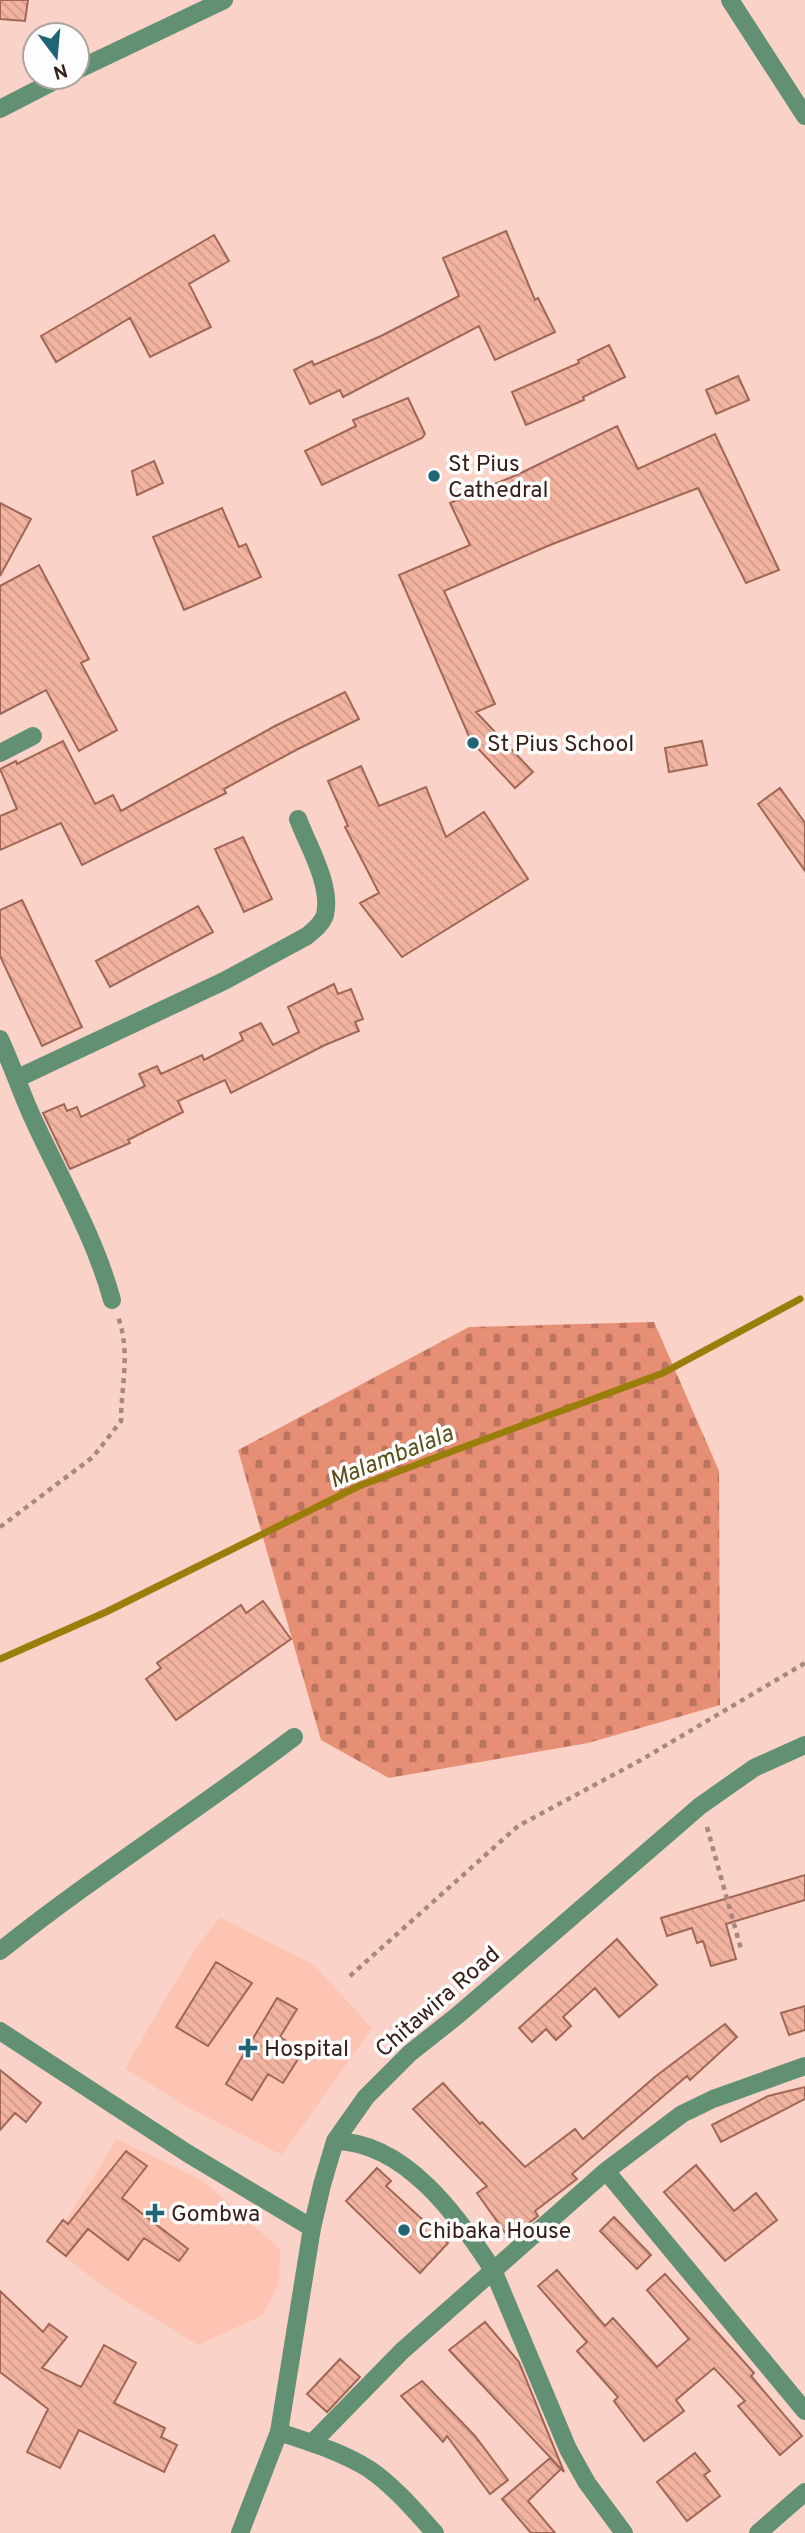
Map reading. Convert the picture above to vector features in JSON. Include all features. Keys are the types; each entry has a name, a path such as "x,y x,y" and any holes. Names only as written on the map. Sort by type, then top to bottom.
{"street":[{"path":"91,63 225,0"},
{"path":"730,0 805,116"},
{"path":"0,109 35,91"},
{"path":"0,754 33,736"},
{"path":"19,1078 224,981 307,936 319,926 325,915 325,898 298,819"},
{"path":"0,1039 19,1078 34,1122 57,1163 104,1274 112,1300"},
{"path":"0,1951 62,1901 235,1782 295,1737"},
{"name":"Chitawira Road","path":"240,2533 279,2432 312,2228 335,2141 366,2097 410,2053 458,2015 700,1806 754,1768 805,1745"},
{"path":"0,2031 187,2153 312,2228"},
{"path":"312,2443 402,2351 606,2171 682,2114 713,2098 805,2066"},
{"path":"335,2141 356,2141 378,2150 416,2175 477,2246 493,2270 568,2449 587,2483 624,2533"},
{"path":"606,2171 805,2411"},
{"path":"279,2432 312,2443 369,2470 406,2501 435,2533"},
{"path":"758,2533 805,2492"}],"path":[{"path":"0,1527 93,1457 121,1421 125,1335 112,1300"},
{"path":"351,1976 518,1826 653,1754 805,1663"},
{"path":"700,1806 741,1949"}],"shaded area":[{"name":"Hospital","path":"220,1917 314,1965 372,2028 282,2155 180,2103 125,2068 194,1951"},
{"name":"Gombwa","path":"117,2139 202,2180 280,2249 279,2284 263,2315 198,2345 110,2291 50,2246"}],"green space":[{"path":"654,1322 719,1471 720,1705 588,1743 389,1778 321,1740 238,1450 469,1327"}],"building":[{"path":"0,0 28,0 25,21 0,19"},
{"path":"506,231 535,300 538,298 555,332 495,360 479,326 343,397 340,390 310,404 294,370 312,361 314,365 381,336 459,296 443,258"},
{"path":"214,235 229,261 189,284 211,327 150,357 130,318 56,362 41,336"},
{"path":"609,345 625,377 583,397 584,400 526,425 512,392 579,363 578,360"},
{"path":"738,376 749,400 716,414 706,390"},
{"path":"408,398 425,434 422,438 322,485 305,451 356,426 353,420"},
{"path":"617,426 638,469 715,434 779,570 746,583 698,488 550,545 444,591 495,704 476,712 533,772 515,788 471,741 399,575 470,545 450,503 521,473"},
{"path":"154,461 163,483 137,495 132,471"},
{"path":"0,503 31,519 0,576"},
{"path":"222,508 239,547 246,544 261,577 184,610 153,537"},
{"path":"39,565 89,659 81,663 117,730 79,751 46,690 0,714 0,586"},
{"path":"345,692 359,719 224,789 226,793 82,865 61,823 0,850 0,816 17,809 0,769 16,761 17,764 63,741 95,804 113,795 121,811 275,726"},
{"path":"702,741 707,765 669,772 665,748"},
{"path":"361,766 379,806 426,787 446,837 484,812 528,879 402,957 360,903 379,893 345,827 348,826 328,781"},
{"path":"780,788 805,823 805,871 758,804"},
{"path":"243,837 272,899 244,912 215,849"},
{"path":"22,900 82,1027 42,1046 0,956 0,910"},
{"path":"198,906 213,932 110,987 96,961"},
{"path":"334,984 338,994 351,989 363,1019 355,1022 359,1031 325,1045 231,1093 225,1080 178,1101 183,1112 128,1140 130,1143 70,1169 43,1113 64,1104 67,1111 77,1107 81,1117 145,1086 139,1074 157,1066 161,1074 202,1055 204,1060 243,1040 240,1033 261,1023 273,1045 299,1032 288,1007"},
{"path":"263,1601 291,1639 176,1720 146,1679 161,1668 157,1663 241,1605 246,1613"},
{"path":"805,1875 805,1900 726,1924 736,1959 711,1966 703,1941 697,1943 692,1928 667,1936 661,1918"},
{"path":"617,1939 657,1985 619,2017 595,1988 563,2017 571,2026 556,2040 546,2029 532,2042 519,2028"},
{"path":"216,1962 252,1983 208,2046 176,2027"},
{"path":"277,1998 297,2009 280,2037 303,2051 283,2083 268,2074 252,2100 226,2084"},
{"path":"805,2006 805,2030 789,2035 781,2013"},
{"path":"725,2024 737,2037 690,2080 687,2076 572,2174 577,2179 535,2211 538,2216 509,2238 477,2193 487,2186 413,2109 443,2083 480,2124 482,2122 525,2167 575,2129 583,2139 656,2076"},
{"path":"0,2070 41,2103 26,2122 15,2113 0,2130"},
{"path":"805,2087 805,2099 721,2142 712,2125 768,2096"},
{"path":"126,2151 147,2166 122,2198 188,2249 179,2261 144,2238 128,2260 88,2229 66,2256 47,2241 63,2220 68,2224"},
{"path":"696,2165 734,2211 756,2193 777,2220 725,2261 664,2192"},
{"name":"Chibaka House","path":"377,2168 391,2181 386,2186 448,2243 420,2273 346,2201"},
{"path":"614,2217 651,2255 637,2269 600,2231"},
{"path":"557,2270 605,2326 613,2318 657,2367 689,2339 647,2290 665,2274 754,2373 751,2376 802,2436 780,2455 738,2406 745,2401 714,2368 676,2400 684,2411 644,2441 614,2401 618,2397 577,2351 587,2342 538,2286"},
{"path":"0,2291 43,2332 49,2324 67,2337 42,2368 81,2387 104,2345 136,2363 114,2403 165,2428 161,2437 177,2445 164,2472 79,2430 60,2468 27,2452 48,2409 0,2372"},
{"path":"485,2322 519,2362 564,2472 449,2350"},
{"path":"340,2359 360,2377 327,2412 307,2394"},
{"path":"422,2381 475,2436 508,2480 490,2494 447,2436 443,2442 401,2396"},
{"path":"695,2453 710,2471 704,2475 720,2496 687,2521 657,2482"},
{"path":"550,2458 561,2469 528,2501 555,2533 531,2533 502,2499"}],"waterway":[{"name":"Malambalala","path":"0,1659 106,1612 359,1486 663,1373 800,1299"}],"place":[{"name":"St Pius Cathedral","path":"434,476"},
{"name":"St Pius School","path":"473,743"},
{"name":"Hospital","path":"248,2048"},
{"name":"Gombwa","path":"155,2213"},
{"name":"Chibaka House","path":"404,2230"}]}
